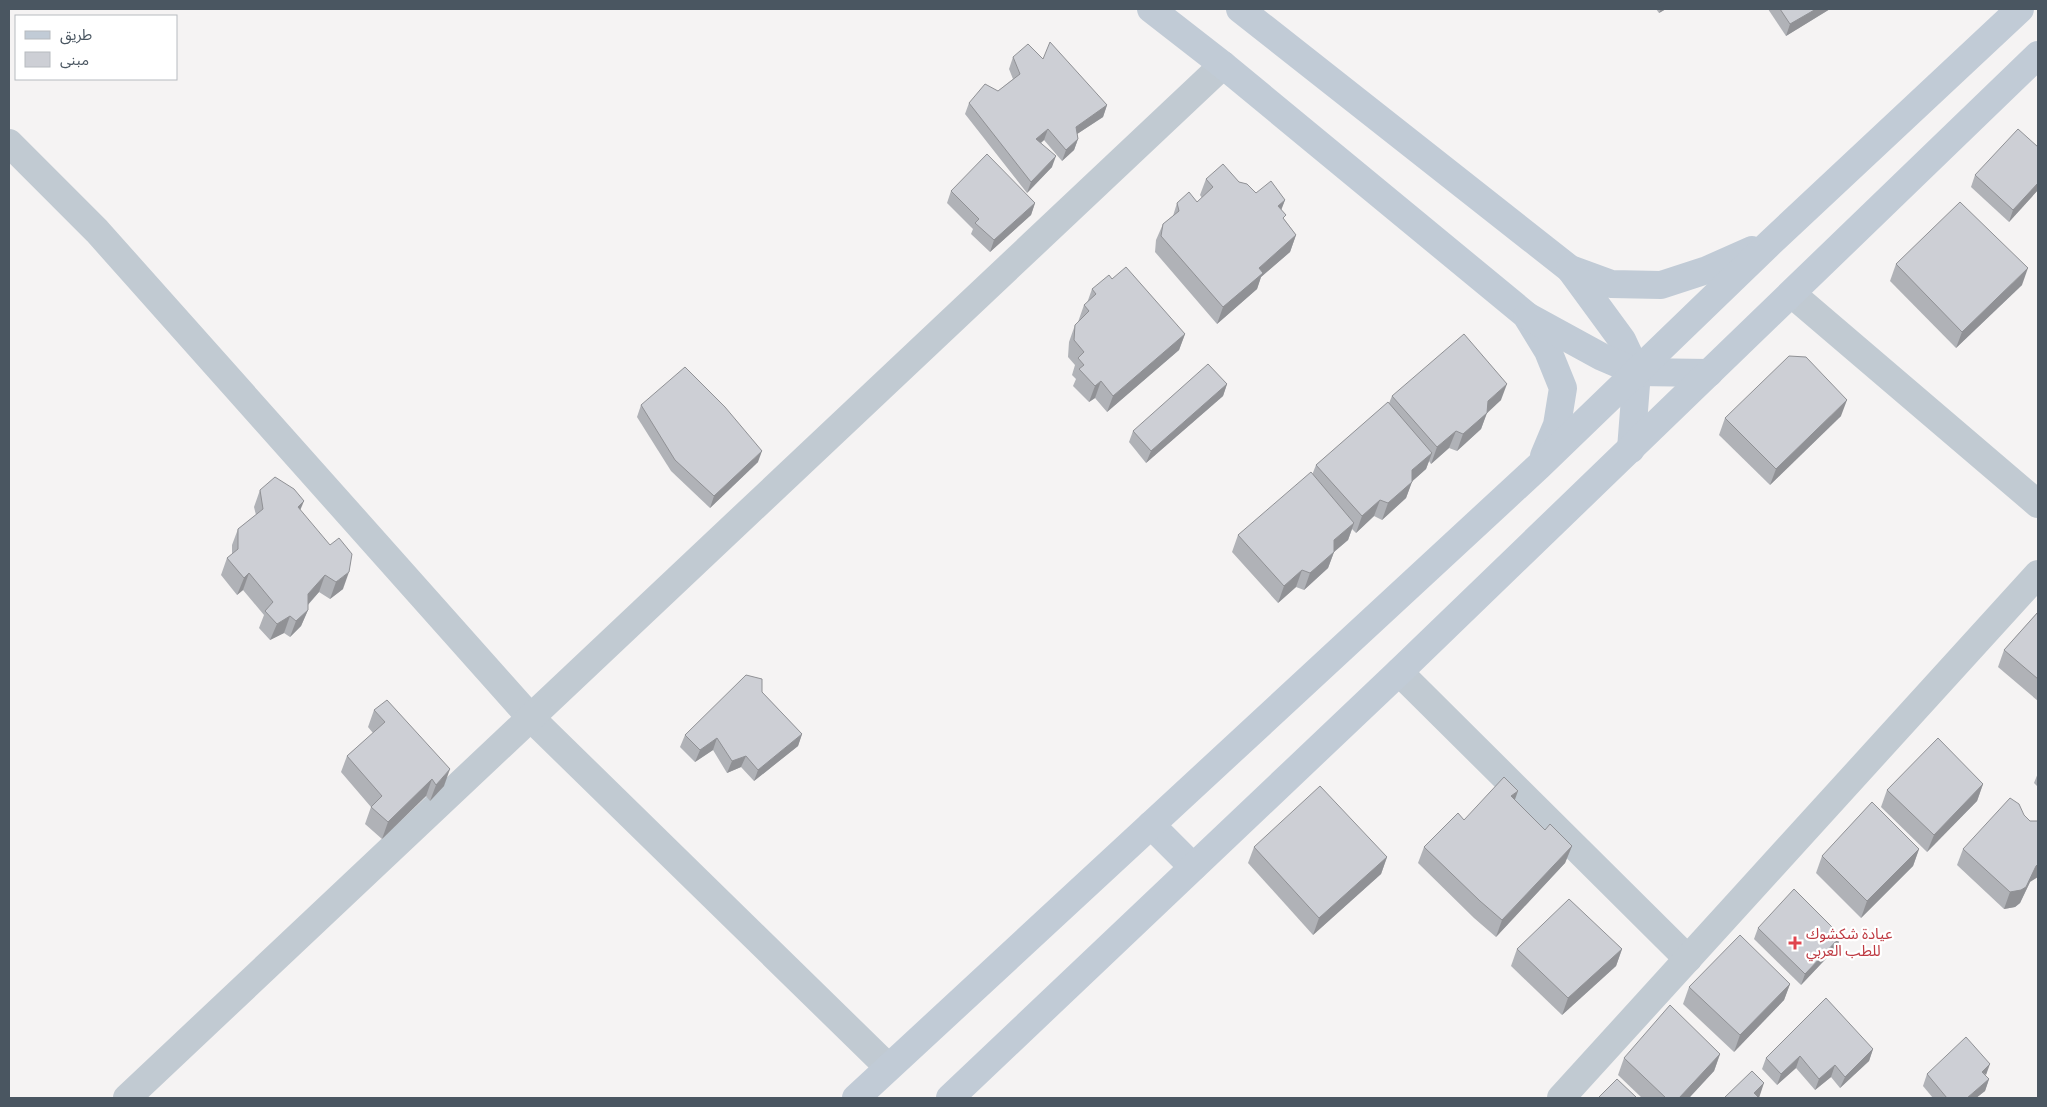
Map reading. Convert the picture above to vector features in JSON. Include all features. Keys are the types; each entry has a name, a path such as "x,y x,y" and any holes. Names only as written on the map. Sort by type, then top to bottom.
{"street":[{"path":"1151,9 1223,65 1526,315 1602,357 1637,372 1709,373"},
{"path":"1240,9 1570,269 1622,340 1637,372 1631,449"},
{"path":"856,1098 1539,466 1770,243 2020,9"},
{"path":"950,1098 1399,672 2038,55"},
{"path":"127,1098 1223,65"},
{"path":"9,142 97,231 531,718 888,1067"},
{"path":"1570,269 1611,284 1661,285 1706,270 1770,243"},
{"path":"1792,294 2038,504"},
{"path":"1526,315 1548,351 1563,388 1557,425 1539,466"},
{"path":"1561,1098 2038,574"},
{"path":"1399,672 1688,959"},
{"path":"1150,824 1193,867"}],"building":[{"path":"1780,9 1816,9 1790,24"},
{"path":"1050,42 1107,105 1076,127 1078,139 1066,150 1048,129 1036,139 1056,156 1031,182 969,103 985,84 998,91 1020,74 1013,57 1028,44 1043,59"},
{"path":"2018,129 2038,147 2038,183 2013,210 1975,175"},
{"path":"987,154 1035,203 994,240 975,223 979,219 951,191"},
{"path":"1223,164 1239,182 1247,184 1256,193 1271,181 1285,200 1278,206 1286,215 1283,218 1296,235 1259,268 1263,273 1223,307 1161,236 1163,224 1179,211 1177,203 1189,192 1197,202 1213,187 1206,179"},
{"path":"1960,202 2028,268 1962,332 1896,264"},
{"path":"1126,267 1185,334 1113,396 1101,381 1095,386 1079,369 1084,365 1078,358 1084,352 1074,340 1075,325 1089,311 1084,305 1096,294 1092,289 1109,275 1112,279"},
{"path":"1464,334 1507,384 1488,401 1487,413 1463,434 1456,431 1437,447 1392,396"},
{"path":"1789,356 1806,357 1847,400 1776,469 1725,418"},
{"path":"1208,364 1227,384 1151,451 1133,431"},
{"path":"685,367 725,407 762,451 714,496 675,460 641,405"},
{"path":"1388,402 1432,453 1412,470 1412,482 1388,503 1380,500 1362,516 1316,465"},
{"path":"1311,472 1354,523 1334,540 1334,552 1310,573 1302,570 1284,586 1238,535"},
{"path":"275,477 294,489 304,501 298,507 330,545 339,538 352,554 349,572 336,582 325,575 308,594 308,610 296,621 290,616 277,624 265,611 273,602 249,573 244,578 227,558 238,549 238,529 263,509 260,490"},
{"path":"2038,612 2038,679 2004,650"},
{"path":"746,675 762,679 762,692 802,734 758,770 746,756 732,761 717,738 700,750 685,735"},
{"path":"387,700 450,769 436,785 432,779 388,822 371,807 382,796 347,756 385,722 374,710"},
{"path":"1938,738 1983,784 1934,835 1887,790"},
{"path":"1504,777 1518,791 1511,796 1545,830 1550,824 1572,846 1502,920 1424,847 1458,813 1464,820"},
{"path":"1320,786 1387,857 1319,918 1254,847"},
{"path":"2010,798 2019,804 2024,815 2030,821 2038,821 2038,864 2026,887 2010,892 1963,849"},
{"path":"1872,802 1919,849 1867,901 1822,856"},
{"name":"عيادة شكشوك للطب العربي","path":"1794,889 1841,936 1805,974 1758,928"},
{"path":"1569,899 1622,949 1568,998 1517,949"},
{"path":"1740,935 1790,984 1740,1035 1689,987"},
{"path":"1826,998 1873,1049 1845,1077 1835,1065 1819,1079 1800,1056 1781,1074 1766,1058"},
{"path":"1670,1005 1720,1054 1679,1098 1666,1098 1624,1058"},
{"path":"1966,1037 1990,1064 1982,1072 1989,1079 1967,1098 1947,1098 1927,1074"},
{"path":"1752,1071 1764,1083 1754,1093 1759,1098 1724,1098"},
{"path":"1617,1079 1637,1098 1598,1098"}],"place":[{"name":"عيادة شكشوك للطب العربي","path":"1795,943"}]}
